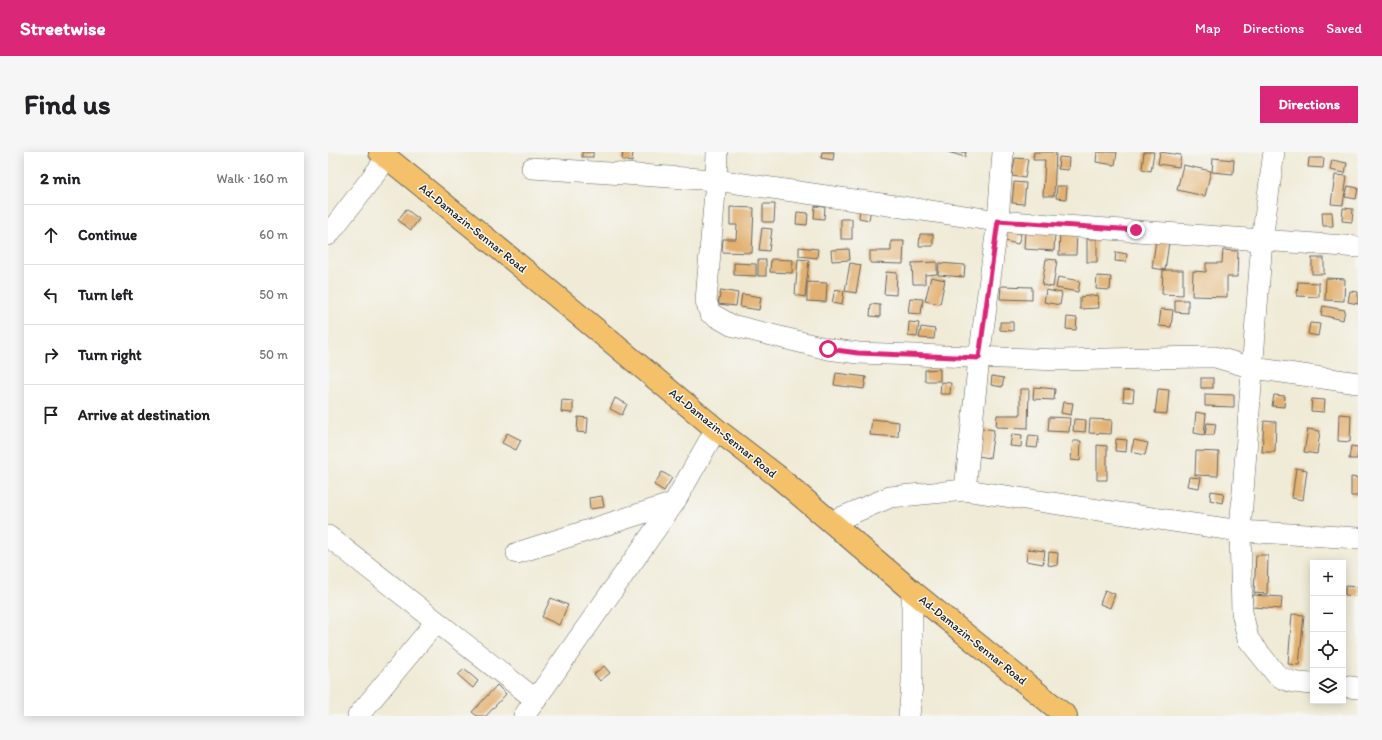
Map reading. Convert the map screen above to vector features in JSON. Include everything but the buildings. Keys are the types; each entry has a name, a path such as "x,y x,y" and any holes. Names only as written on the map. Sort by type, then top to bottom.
{"highway":[{"name":"Ad-Damazin-Sennar Road","path":"383,155 491,242 716,429 776,475 912,591 1066,716"}],"street":[{"path":"717,152 706,301 710,313 731,325 828,349 858,353 1060,360 1201,356 1215,357 1253,368 1358,382"},
{"path":"965,490 979,358 998,221 1003,152"},
{"path":"1274,152 1262,240 1240,531 1242,612 1248,639 1276,674 1290,682 1310,684"},
{"path":"328,235 383,155"},
{"path":"532,168 716,180 998,221 1358,247"},
{"path":"328,536 436,622 530,708 674,503 716,429"},
{"path":"831,522 890,497 965,490 1240,531 1358,538"},
{"path":"517,553 674,503"},
{"path":"909,716 912,684 912,591"},
{"path":"358,716 436,622"},
{"path":"1346,686 1358,688"}],"route":[{"path":"828,349 858,353 979,358 998,221 1136,230"}]}
